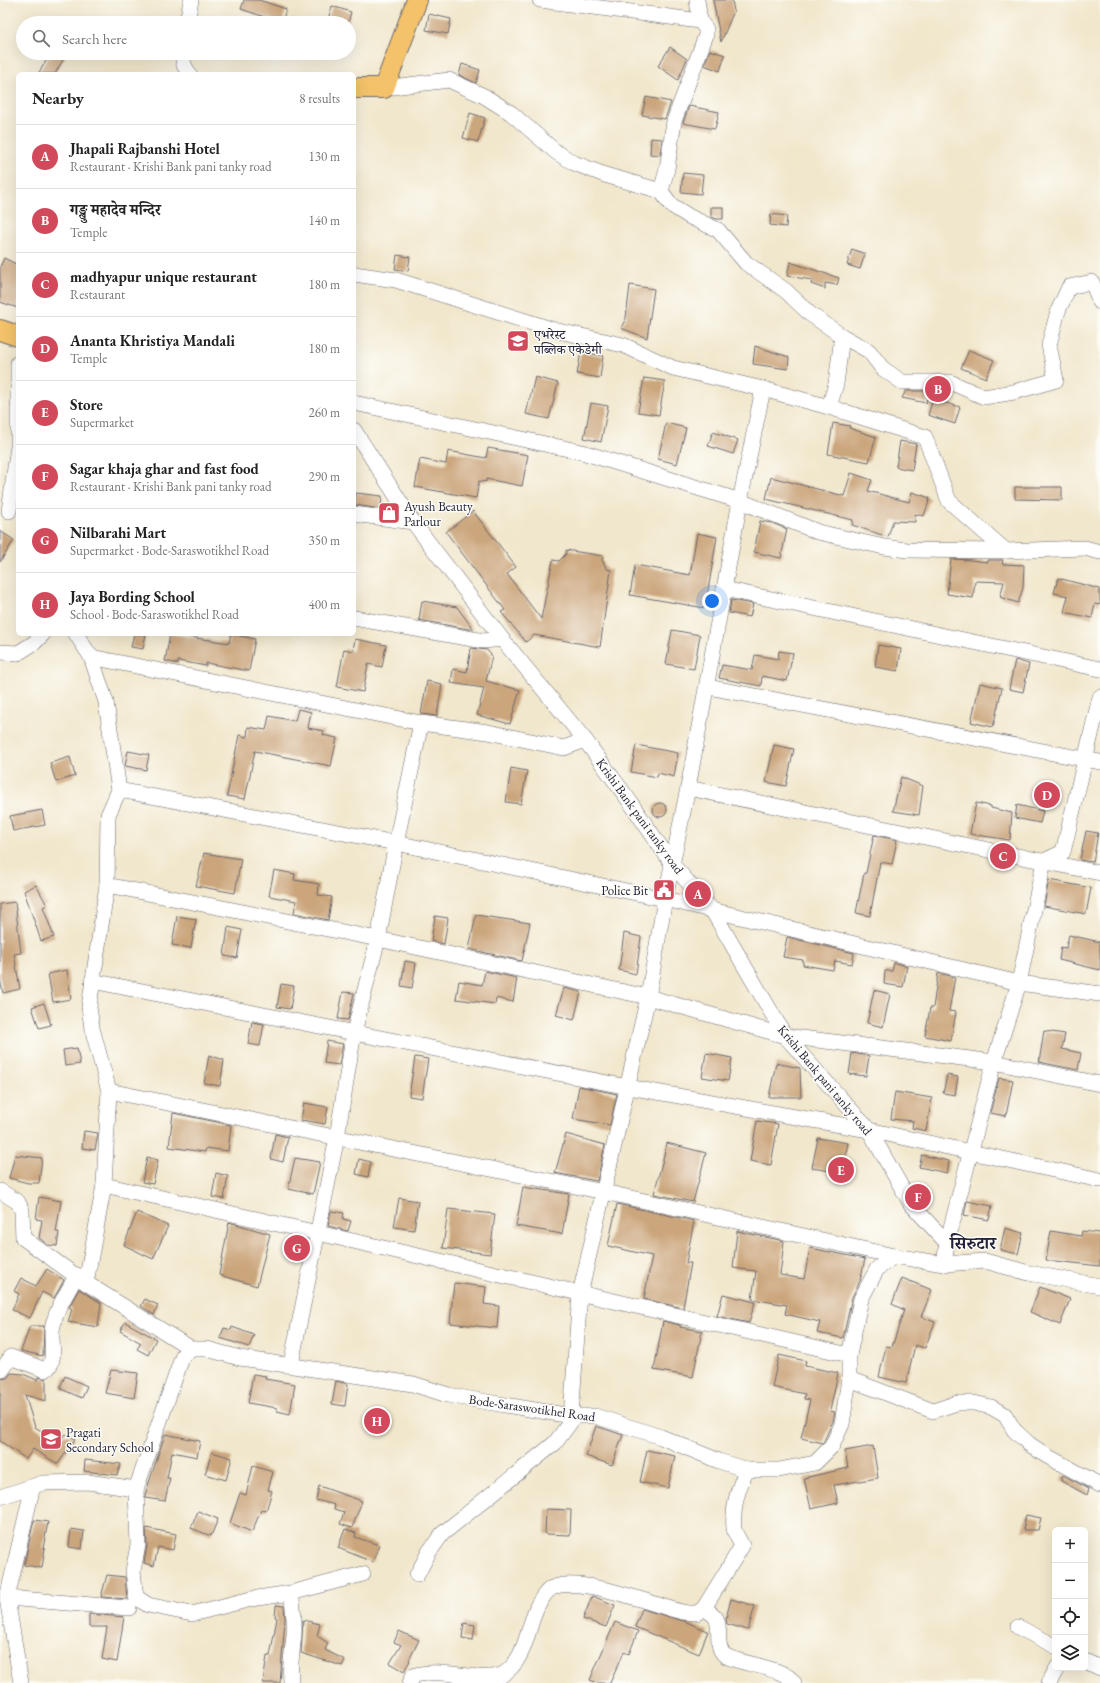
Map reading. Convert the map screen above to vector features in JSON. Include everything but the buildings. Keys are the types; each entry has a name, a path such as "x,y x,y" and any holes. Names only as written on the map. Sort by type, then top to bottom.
{"main road":[{"path":"356,88 384,88 417,0"},
{"path":"0,330 16,335"}],"street":[{"path":"188,16 191,0"},
{"path":"540,0 700,21"},
{"path":"661,191 667,169 674,121 706,35 706,29 700,21 697,0"},
{"path":"183,60 188,72"},
{"path":"384,88 449,80 484,96 511,113 556,152 574,163 661,191 671,204 690,218 718,230 746,263 786,291 810,314 842,336 869,351 882,368 902,382 950,382 984,397 1014,392 1056,380 1050,345 1058,311 1069,287 1096,280 1100,302"},
{"path":"356,274 396,280 554,330 623,345 673,368 829,406 925,437 949,500 1006,551"},
{"path":"829,406 836,384 842,336"},
{"path":"417,1575 429,1552 442,1534 555,1443 573,1416 580,1294 648,997 665,899 708,687 740,501 763,389"},
{"path":"356,403 582,452 740,501 818,532 884,547 907,550 1006,551 1085,548 1100,552"},
{"name":"Krishi Bank pani tanky road","path":"356,433 413,522 502,639 585,740 673,865 712,910 785,1036 869,1130 911,1204 947,1243"},
{"path":"9,514 16,461"},
{"path":"356,514 413,522"},
{"path":"724,589 1100,669"},
{"path":"356,618 484,641 502,639"},
{"path":"0,652 18,653 34,643 41,636"},
{"path":"0,1369 2,1370 11,1357 45,1370 49,1368 52,1362 52,1331 59,1309 82,1278 104,1185 109,1091 92,1028 89,1007 107,885 108,815 119,790 106,702 91,657 77,636"},
{"path":"91,657 422,723 488,732 564,748 585,740"},
{"path":"708,687 1100,762"},
{"path":"1044,861 1064,852 1084,758 1100,697"},
{"path":"291,1364 337,1137 354,1032 378,939 396,843 422,723"},
{"path":"688,788 1100,873"},
{"path":"119,790 396,843 665,899 1019,983 1100,994"},
{"path":"944,1264 947,1243 994,1062 1019,983 1044,861"},
{"path":"107,885 378,939 648,997 785,1036 994,1062 1100,1084"},
{"path":"92,981 628,1087 869,1130 1100,1180"},
{"path":"109,1091 604,1192 894,1256 944,1264 985,1261 1029,1273 1100,1286"},
{"path":"104,1185 849,1355"},
{"path":"0,1191 18,1202 22,1211 23,1238 192,1349 183,1355 136,1489 138,1545 133,1571 136,1597 148,1605 192,1614 251,1599 291,1593 363,1574"},
{"name":"Bode-Saraswotikhel Road","path":"192,1349 207,1349 240,1358 291,1364 413,1384 448,1395 573,1416 595,1416 661,1437 719,1461 747,1470 779,1470 815,1463 832,1446 842,1424 849,1379 849,1355 861,1299 877,1269 894,1256"},
{"path":"849,1379 933,1411 957,1403 974,1403 990,1407 1005,1415 1014,1430 1029,1444 1047,1456 1100,1485"},
{"path":"410,1683 413,1676 423,1672 479,1681 492,1679 502,1674 510,1668 519,1656 528,1635 536,1608 548,1590 559,1585 576,1584 609,1590 682,1612 697,1613 704,1608 742,1546 734,1530 734,1524 740,1484 747,1470"},
{"path":"0,1497 43,1483 88,1482 136,1489"},
{"path":"21,1683 7,1598 32,1490"},
{"path":"291,1593 294,1632 290,1671 291,1682"},
{"path":"7,1598 128,1608"},
{"path":"704,1608 716,1617 719,1630 720,1648 723,1653 733,1659 779,1672 792,1680 794,1683"},
{"path":"1018,1627 1052,1644"},
{"path":"1088,1662 1100,1668"},
{"path":"1049,1683 1055,1671"}],"place":[{"name":"एभरेस्ट पब्लिक एकेडेमी","path":"518,341"},
{"name":"गङ्खु महादेव मन्दिर","path":"938,389"},
{"name":"Ayush Beauty Parlour","path":"389,513"},
{"name":"Ananta Khristiya Mandali","path":"1047,795"},
{"name":"madhyapur unique restaurant","path":"1003,856"},
{"name":"Police Bit","path":"664,890"},
{"name":"Jhapali Rajbanshi Hotel","path":"698,894"},
{"name":"Store","path":"841,1170"},
{"name":"Sagar khaja ghar and fast food","path":"918,1197"},
{"name":"Nilbarahi Mart","path":"297,1248"},
{"name":"Jaya Bording School","path":"377,1421"},
{"name":"Pragati Secondary School","path":"51,1439"}],"district":[{"name":"सिरुटार","path":"973,1243"}]}
